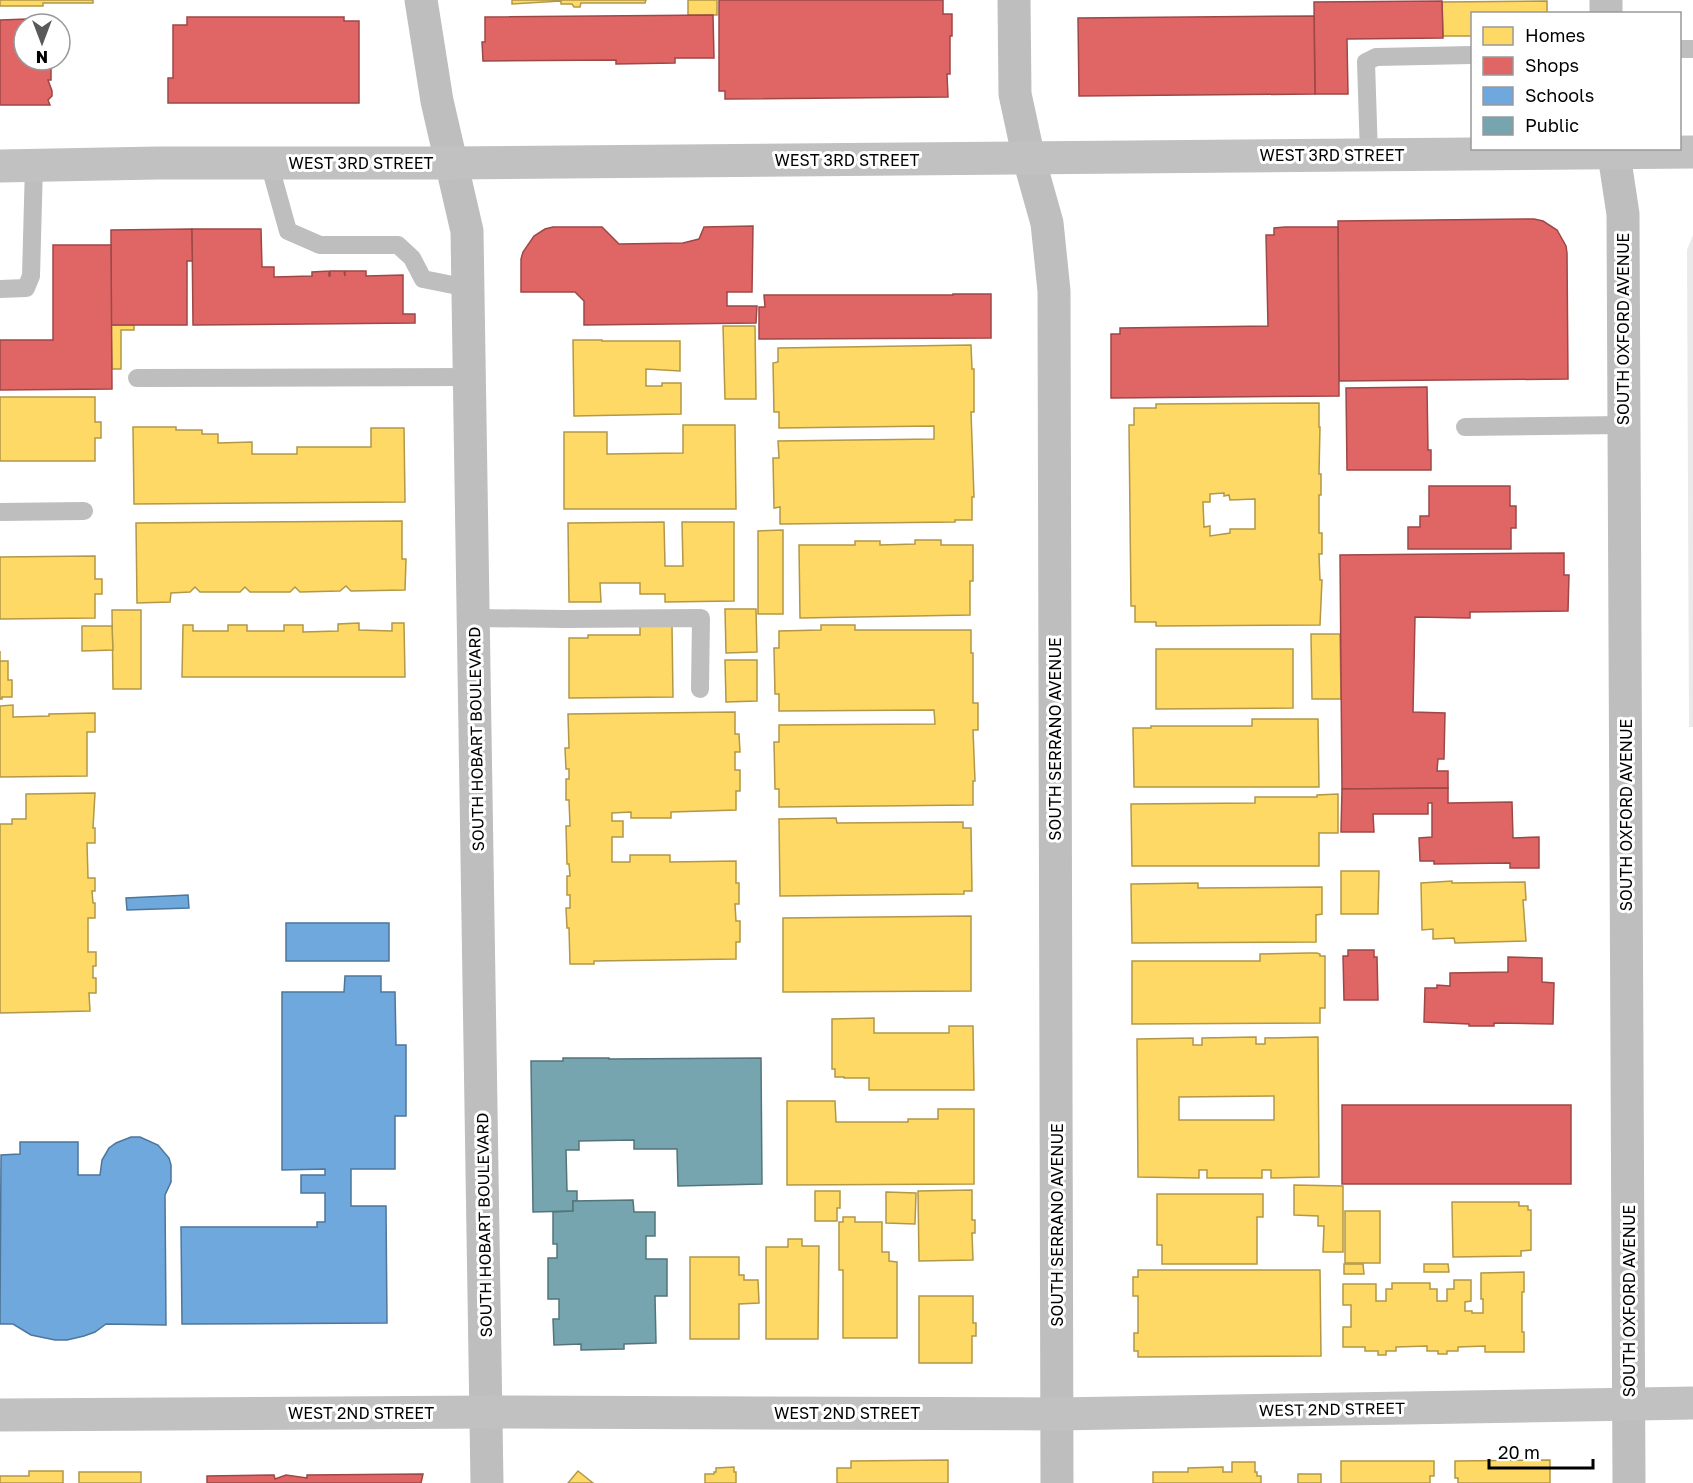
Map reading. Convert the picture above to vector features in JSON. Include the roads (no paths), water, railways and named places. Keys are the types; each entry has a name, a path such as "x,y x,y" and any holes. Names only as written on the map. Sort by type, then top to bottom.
{"main road":[{"name":"WEST 3RD STREET","path":"0,166 1693,152"},
{"name":"WEST 2ND STREET","path":"0,1415 487,1412 1057,1414 1693,1403"}],"street":[{"name":"SOUTH HOBART BOULEVARD","path":"421,0 437,101 467,224 487,1483"},
{"name":"SOUTH SERRANO AVENUE","path":"1014,0 1015,94 1029,159 1047,222 1054,291 1058,1483"},
{"name":"SOUTH OXFORD AVENUE","path":"1613,151 1623,214 1629,1483"}],"lane":[{"path":"1369,155 1366,63 1376,57 1471,55"},
{"path":"269,163 288,231 320,245 398,245 412,258 423,279 468,288"},
{"path":"0,289 26,288 31,276 34,165"},
{"path":"137,378 470,377"},
{"path":"1465,427 1623,425"},
{"path":"0,512 84,511"},
{"path":"474,618 566,620 701,618 700,689"}]}
